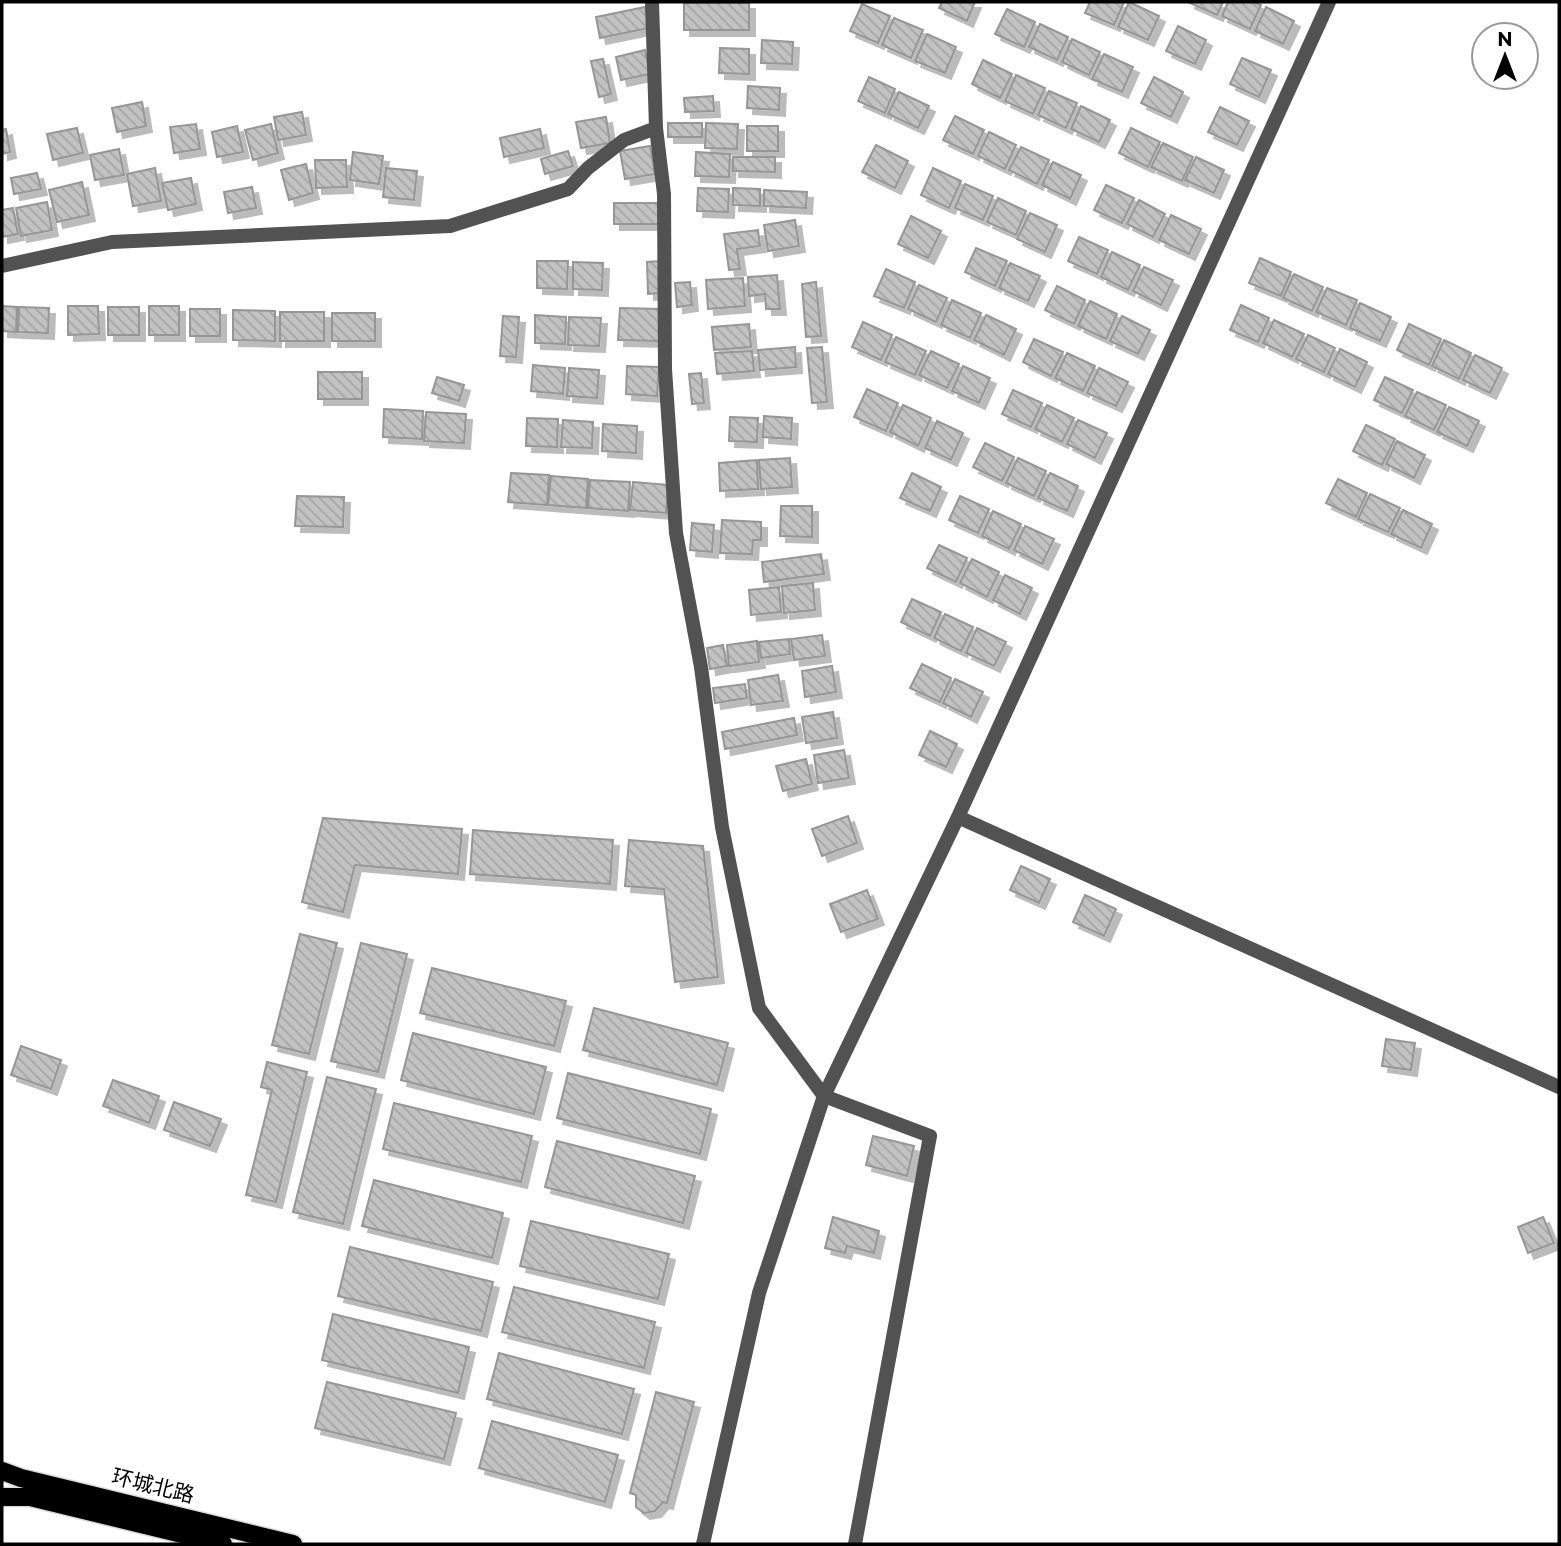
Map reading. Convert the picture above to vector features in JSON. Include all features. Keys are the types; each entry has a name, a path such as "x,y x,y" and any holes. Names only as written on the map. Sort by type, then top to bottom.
{"main road":[{"name":"环城北路","path":"2,1471 21,1478 293,1544"},
{"name":"环城北路","path":"2,1497 30,1497 223,1544"}],"street":[{"path":"652,2 656,128 664,194 665,369 676,533 701,667 722,827 759,1009 824,1096 930,1136 855,1544"},
{"path":"703,1544 759,1293 824,1096 958,817 1329,2"},
{"path":"2,266 112,242 450,226 568,189 588,168 624,140 656,128"},
{"path":"958,817 1559,1087"}],"building":[{"path":"942,2 975,2 967,21 939,8"},
{"path":"1090,2 1124,2 1114,25 1085,13"},
{"path":"1129,2 1159,16 1148,40 1118,27"},
{"path":"1188,2 1223,2 1217,15"},
{"path":"1228,2 1254,2 1261,5 1250,29 1222,16"},
{"path":"684,3 749,3 749,30 684,30"},
{"path":"862,4 890,16 878,43 850,31"},
{"path":"645,7 649,28 600,38 596,17"},
{"path":"1266,7 1294,21 1283,44 1255,31"},
{"path":"1007,9 1035,22 1024,47 995,34"},
{"path":"894,18 923,30 911,58 882,45"},
{"path":"1040,24 1068,37 1057,60 1029,47"},
{"path":"1178,26 1206,40 1195,64 1166,51"},
{"path":"927,34 956,47 945,73 915,61"},
{"path":"1072,39 1100,52 1089,75 1062,62"},
{"path":"762,40 793,42 792,64 761,63"},
{"path":"720,48 749,49 749,74 719,73"},
{"path":"645,50 650,74 621,80 616,57"},
{"path":"1104,54 1133,67 1122,92 1092,79"},
{"path":"1242,58 1271,70 1259,97 1230,84"},
{"path":"603,59 611,94 599,97 591,61"},
{"path":"983,60 1012,74 1000,98 972,84"},
{"path":"1016,75 1045,88 1033,114 1005,101"},
{"path":"869,77 895,89 885,113 858,101"},
{"path":"1154,77 1183,92 1171,117 1141,103"},
{"path":"748,86 780,88 779,110 747,108"},
{"path":"1049,91 1077,103 1066,128 1038,115"},
{"path":"899,92 929,106 918,128 888,114"},
{"path":"713,96 714,111 685,112 684,98"},
{"path":"142,102 146,126 117,132 112,108"},
{"path":"1081,106 1110,120 1099,142 1071,129"},
{"path":"1220,107 1249,121 1237,145 1208,132"},
{"path":"302,112 306,135 278,140 274,117"},
{"path":"955,116 984,130 973,154 943,140"},
{"path":"606,117 610,143 581,148 576,122"},
{"path":"668,123 702,123 702,137 668,137"},
{"path":"706,123 738,124 737,149 705,148"},
{"path":"196,124 200,149 174,153 170,127"},
{"path":"271,124 278,153 253,160 245,130"},
{"path":"237,126 243,152 217,157 212,132"},
{"path":"747,126 778,126 778,151 747,151"},
{"path":"77,128 83,153 53,160 47,134"},
{"path":"1131,128 1160,142 1148,167 1119,153"},
{"path":"6,129 10,152 2,154 2,130"},
{"path":"540,129 544,148 504,157 500,138"},
{"path":"989,132 1016,145 1005,169 978,156"},
{"path":"1163,143 1193,157 1182,181 1151,167"},
{"path":"876,145 908,161 895,188 862,172"},
{"path":"650,146 655,174 625,179 620,151"},
{"path":"1021,147 1049,160 1037,184 1009,170"},
{"path":"119,149 124,175 95,180 90,155"},
{"path":"568,151 573,166 545,174 541,159"},
{"path":"353,152 383,156 379,184 350,180"},
{"path":"696,152 730,154 729,177 695,176"},
{"path":"733,157 775,157 775,172 733,171"},
{"path":"1196,157 1224,170 1214,193 1185,180"},
{"path":"315,160 346,160 347,187 316,188"},
{"path":"1053,162 1081,175 1070,199 1042,185"},
{"path":"306,164 313,193 289,200 281,170"},
{"path":"155,168 161,201 133,206 127,174"},
{"path":"386,168 417,171 414,200 383,197"},
{"path":"933,168 961,181 949,208 921,195"},
{"path":"37,173 41,189 14,194 11,178"},
{"path":"191,178 196,204 168,210 162,183"},
{"path":"82,182 89,215 57,222 49,190"},
{"path":"965,184 993,196 983,220 955,208"},
{"path":"1106,185 1134,198 1122,223 1094,210"},
{"path":"252,187 256,208 228,213 224,192"},
{"path":"698,188 729,189 728,212 697,211"},
{"path":"733,188 760,189 760,206 733,205"},
{"path":"764,190 807,192 806,208 764,206"},
{"path":"998,198 1026,211 1016,235 987,222"},
{"path":"1139,200 1165,214 1153,237 1127,224"},
{"path":"47,202 52,230 21,236 16,208"},
{"path":"614,203 658,203 658,224 614,224"},
{"path":"13,208 18,234 2,237 2,210"},
{"path":"1030,213 1057,225 1045,252 1017,239"},
{"path":"1171,215 1201,229 1189,254 1159,240"},
{"path":"911,216 941,231 928,258 898,244"},
{"path":"795,220 799,246 768,251 764,225"},
{"path":"758,230 760,246 737,249 740,269 729,270 724,234"},
{"path":"1079,237 1108,250 1097,274 1068,261"},
{"path":"976,248 1007,261 995,286 965,272"},
{"path":"1112,252 1140,265 1128,290 1101,277"},
{"path":"1260,258 1291,272 1281,296 1249,283"},
{"path":"537,261 568,261 567,289 537,288"},
{"path":"660,261 661,293 648,294 647,262"},
{"path":"573,262 603,263 602,290 573,289"},
{"path":"1010,263 1040,276 1028,301 999,288"},
{"path":"1144,267 1173,280 1161,305 1133,291"},
{"path":"886,269 915,282 904,308 874,296"},
{"path":"1294,274 1323,287 1312,311 1283,298"},
{"path":"777,275 780,309 766,309 765,294 749,296 748,277"},
{"path":"743,278 745,306 708,309 706,280"},
{"path":"690,282 692,305 677,307 675,283"},
{"path":"816,282 821,336 806,337 802,284"},
{"path":"919,285 947,298 936,322 908,309"},
{"path":"1057,286 1085,300 1074,324 1045,310"},
{"path":"1327,288 1357,300 1346,325 1316,312"},
{"path":"952,300 981,313 970,338 941,325"},
{"path":"1090,301 1117,314 1106,339 1078,326"},
{"path":"1360,303 1391,317 1380,341 1350,328"},
{"path":"1241,305 1269,318 1258,342 1230,330"},
{"path":"2,306 17,307 16,332 2,331"},
{"path":"68,306 98,306 99,334 68,335"},
{"path":"149,306 179,306 179,335 149,335"},
{"path":"19,307 49,308 48,333 18,332"},
{"path":"108,307 139,307 139,335 108,335"},
{"path":"620,308 660,309 659,341 618,340"},
{"path":"190,309 220,309 220,336 190,336"},
{"path":"233,310 275,311 275,341 233,340"},
{"path":"280,312 324,312 324,341 280,341"},
{"path":"332,313 375,313 375,341 332,341"},
{"path":"535,315 566,317 565,344 535,343"},
{"path":"986,315 1016,329 1004,355 974,340"},
{"path":"503,316 519,317 516,357 500,356"},
{"path":"1122,316 1150,330 1138,354 1110,341"},
{"path":"569,317 601,318 599,346 568,345"},
{"path":"1274,320 1304,334 1292,357 1263,343"},
{"path":"863,322 892,335 881,360 852,347"},
{"path":"749,324 751,347 714,350 712,327"},
{"path":"1409,324 1441,339 1429,365 1397,350"},
{"path":"1308,335 1335,348 1324,372 1296,359"},
{"path":"896,337 926,351 915,375 885,362"},
{"path":"1034,339 1063,352 1051,376 1023,362"},
{"path":"1444,340 1471,353 1459,379 1432,366"},
{"path":"795,347 796,367 760,370 758,350"},
{"path":"822,347 827,402 812,403 807,348"},
{"path":"1340,349 1367,362 1355,387 1328,374"},
{"path":"752,351 754,371 717,374 715,353"},
{"path":"931,351 959,364 947,388 919,375"},
{"path":"1067,353 1095,366 1083,391 1055,378"},
{"path":"1475,355 1502,368 1490,393 1463,380"},
{"path":"533,365 565,368 563,394 531,391"},
{"path":"627,366 659,367 657,396 626,394"},
{"path":"963,366 990,378 979,403 952,391"},
{"path":"569,368 599,370 597,398 567,396"},
{"path":"1099,368 1128,382 1116,406 1087,393"},
{"path":"318,372 362,372 362,399 318,399"},
{"path":"701,373 704,403 692,404 689,374"},
{"path":"437,377 464,385 459,401 432,393"},
{"path":"1385,377 1413,390 1402,413 1374,400"},
{"path":"867,389 898,403 886,431 854,417"},
{"path":"1013,390 1042,403 1031,427 1002,414"},
{"path":"1417,392 1446,405 1434,430 1405,416"},
{"path":"903,405 931,418 918,446 890,432"},
{"path":"1047,405 1074,418 1062,442 1035,429"},
{"path":"1449,407 1479,421 1467,446 1437,432"},
{"path":"384,409 423,411 422,439 383,437"},
{"path":"426,412 466,414 464,443 424,441"},
{"path":"764,416 792,418 791,439 763,437"},
{"path":"730,417 758,418 757,442 729,441"},
{"path":"527,418 558,419 557,447 526,446"},
{"path":"563,420 593,422 592,448 561,447"},
{"path":"1078,420 1107,433 1095,458 1067,444"},
{"path":"937,421 963,433 951,460 925,448"},
{"path":"603,424 637,426 636,453 602,451"},
{"path":"1366,425 1395,439 1382,465 1353,451"},
{"path":"1397,441 1425,455 1414,478 1386,464"},
{"path":"985,443 1014,457 1002,481 973,467"},
{"path":"790,458 792,487 761,489 759,460"},
{"path":"1018,458 1046,471 1034,496 1006,483"},
{"path":"757,460 758,489 720,491 719,463"},
{"path":"511,473 549,475 547,505 508,502"},
{"path":"912,473 941,487 930,511 900,498"},
{"path":"1050,473 1078,486 1067,511 1038,498"},
{"path":"551,476 588,479 586,508 548,505"},
{"path":"1338,479 1367,493 1356,517 1326,503"},
{"path":"590,480 630,482 628,511 588,508"},
{"path":"633,482 668,485 666,513 630,510"},
{"path":"1370,494 1400,508 1388,532 1358,519"},
{"path":"297,496 344,497 343,527 295,526"},
{"path":"960,496 989,509 978,533 949,520"},
{"path":"781,506 812,506 812,537 780,536"},
{"path":"1403,510 1432,524 1421,548 1391,534"},
{"path":"993,511 1021,524 1009,549 982,536"},
{"path":"722,520 761,522 761,540 753,540 752,554 720,553"},
{"path":"692,523 714,525 712,552 690,550"},
{"path":"1025,526 1054,539 1042,564 1014,550"},
{"path":"939,545 967,558 956,582 927,568"},
{"path":"821,554 824,574 764,582 762,562"},
{"path":"972,559 999,572 987,597 960,583"},
{"path":"1005,575 1032,588 1020,614 993,600"},
{"path":"813,583 815,610 784,613 782,586"},
{"path":"779,587 781,612 751,615 749,590"},
{"path":"912,599 941,612 930,636 901,622"},
{"path":"945,614 973,627 961,651 934,638"},
{"path":"977,628 1006,642 994,666 966,653"},
{"path":"822,635 825,656 794,660 791,639"},
{"path":"789,639 790,654 761,658 759,642"},
{"path":"757,641 759,662 729,666 727,645"},
{"path":"723,645 727,666 710,669 707,648"},
{"path":"922,664 951,678 940,702 910,688"},
{"path":"832,666 836,692 805,697 802,671"},
{"path":"778,675 783,701 751,705 748,680"},
{"path":"955,679 983,692 971,717 943,703"},
{"path":"745,684 747,698 715,703 713,688"},
{"path":"833,712 837,738 806,743 802,717"},
{"path":"794,718 797,735 725,749 722,732"},
{"path":"930,731 957,744 946,767 919,755"},
{"path":"844,750 849,778 818,783 814,755"},
{"path":"806,759 812,784 783,791 776,766"},
{"path":"848,816 857,843 822,856 812,829"},
{"path":"323,818 462,829 458,874 355,865 343,912 302,902"},
{"path":"473,830 613,840 610,884 470,874"},
{"path":"629,840 703,846 718,977 675,982 664,889 625,886"},
{"path":"1021,866 1050,879 1039,903 1010,890"},
{"path":"867,890 878,919 841,932 830,904"},
{"path":"1085,895 1116,909 1104,936 1073,922"},
{"path":"300,934 337,943 309,1054 272,1045"},
{"path":"361,943 407,954 378,1072 331,1061"},
{"path":"432,968 566,1001 554,1046 420,1013"},
{"path":"594,1008 728,1043 717,1085 583,1050"},
{"path":"413,1033 546,1067 534,1114 401,1080"},
{"path":"1386,1039 1415,1043 1411,1070 1382,1066"},
{"path":"21,1046 61,1060 51,1089 11,1075"},
{"path":"267,1062 307,1072 276,1202 246,1195 272,1090 261,1087"},
{"path":"568,1073 711,1109 700,1154 557,1118"},
{"path":"327,1077 376,1089 343,1224 293,1212"},
{"path":"113,1080 159,1096 149,1123 103,1106"},
{"path":"174,1102 221,1119 210,1146 164,1130"},
{"path":"394,1103 532,1136 521,1182 383,1149"},
{"path":"873,1136 914,1146 907,1176 866,1165"},
{"path":"557,1141 695,1176 683,1223 545,1187"},
{"path":"374,1180 503,1213 492,1258 362,1226"},
{"path":"833,1217 879,1231 874,1253 847,1246 845,1253 825,1248"},
{"path":"1543,1217 1554,1243 1528,1253 1518,1227"},
{"path":"531,1221 669,1254 658,1299 520,1266"},
{"path":"350,1247 493,1282 481,1331 338,1296"},
{"path":"514,1287 655,1322 644,1368 502,1332"},
{"path":"333,1314 469,1347 458,1393 322,1360"},
{"path":"499,1353 634,1389 622,1434 487,1399"},
{"path":"327,1382 456,1413 444,1459 315,1428"},
{"path":"656,1392 694,1402 667,1503 663,1502 655,1511 644,1513 636,1507 636,1495 630,1493"},
{"path":"492,1421 618,1455 605,1502 479,1468"}]}
